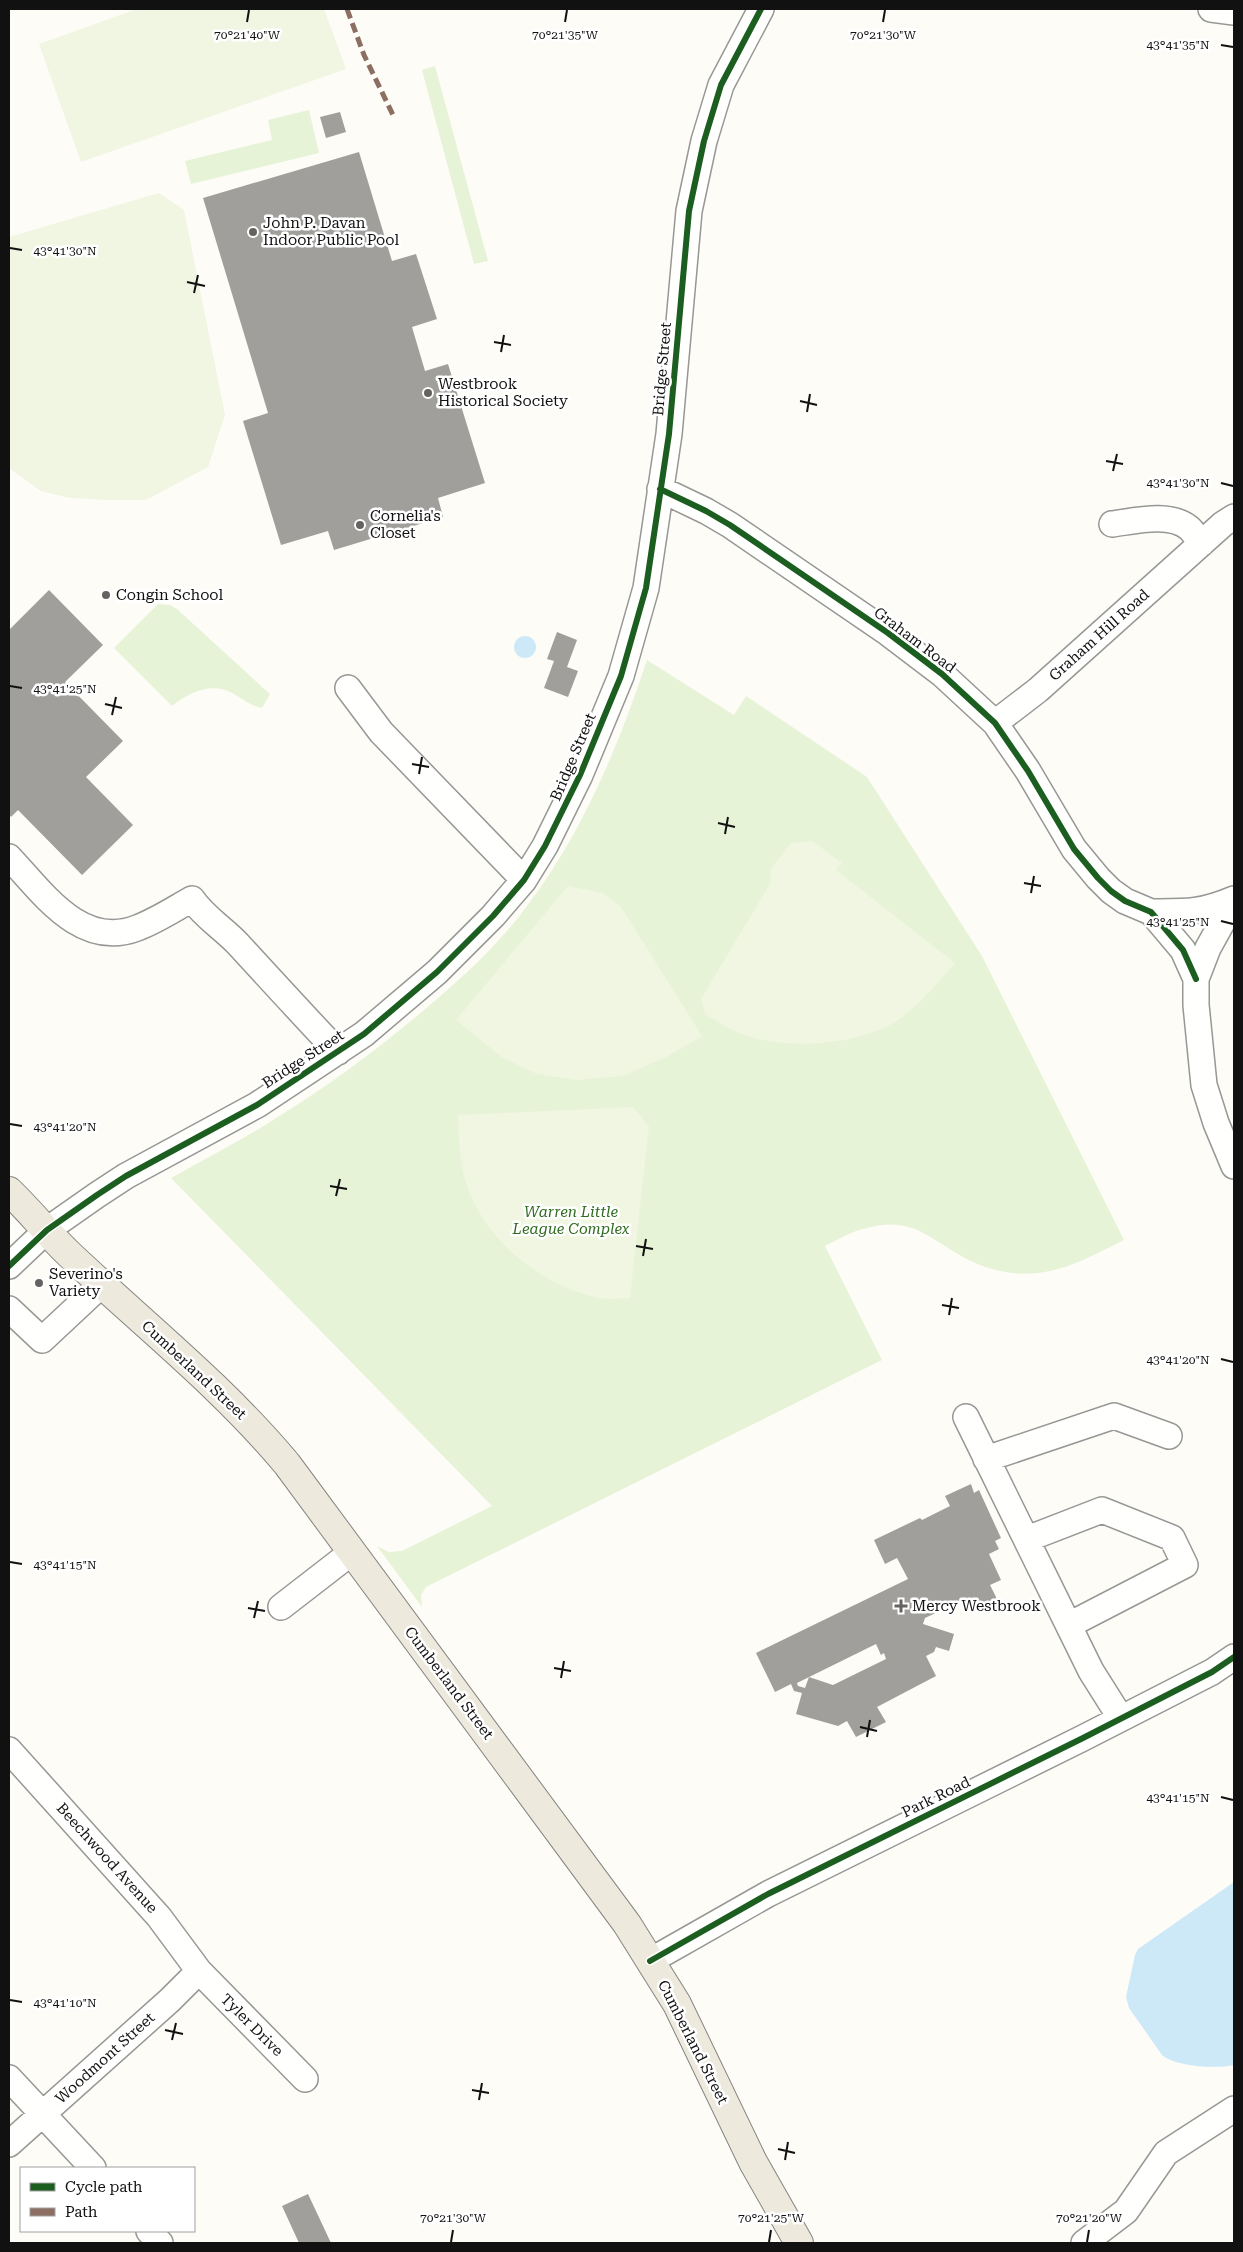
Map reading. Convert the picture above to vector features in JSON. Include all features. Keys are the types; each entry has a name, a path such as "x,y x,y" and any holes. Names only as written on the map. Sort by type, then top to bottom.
{"main road":[{"name":"Cumberland Street","path":"9,1191 102,1284 217,1389 264,1437 287,1464 628,1924 677,2004 754,2162 799,2243"}],"street":[{"name":"Bridge Street","path":"9,1266 47,1230 126,1176 257,1105 364,1034 437,972 493,916 524,880 564,810 621,676 646,588 669,434 689,211 697,172 720,85 761,9"},
{"path":"1211,9 1234,12"},
{"name":"Graham Road","path":"660,490 706,511 730,525 888,633 942,674 995,723 1028,771 1074,849 1098,878 1125,901 1151,912 1190,912 1209,909 1234,900"},
{"name":"Graham Hill Road","path":"995,723 1038,690 1223,524 1234,517"},
{"path":"1112,524 1147,520 1172,520 1188,528 1201,544"},
{"path":"348,688 381,732 524,880"},
{"path":"9,856 68,918 84,928 101,933 119,933 136,928 192,899 201,913 214,921 236,943 338,1052"},
{"path":"1233,1159 1216,1123 1204,1085 1196,1005 1196,978 1208,948 1234,900"},
{"name":"Graham Road","path":"1151,912 1183,950 1196,978"},
{"path":"9,1309 42,1340 102,1284"},
{"path":"986,1459 1114,1416 1169,1436"},
{"path":"966,1417 1091,1671 1120,1718"},
{"path":"1027,1539 1102,1510 1172,1538 1185,1565 1069,1625"},
{"path":"281,1607 352,1552"},
{"name":"Park Road","path":"650,1961 768,1894 1083,1738 1212,1672 1234,1657"},
{"name":"Beechwood Avenue","path":"9,1750 159,1917 199,1971"},
{"name":"Tyler Drive","path":"199,1971 306,2079"},
{"name":"Woodmont Street","path":"9,2144 170,2000 199,1971"},
{"path":"9,2078 92,2167"},
{"path":"1084,2243 1126,2211 1166,2153 1234,2109"},
{"path":"150,2232 160,2243"}],"green space":[{"path":"137,9 324,9 346,69 81,162 39,44"},
{"path":"435,66 488,261 474,264 422,70"},
{"path":"309,110 319,153 191,184 185,161 272,140 268,120"},
{"path":"159,193 184,210 225,415 208,467 146,500 70,498 41,491 9,468 9,237"},
{"path":"158,604 170,605 177,609 270,694 262,708 218,688 202,690 186,696 172,706 114,648"},
{"name":"Warren Little League Complex","path":"647,660 734,715 746,696 867,777 982,956 1124,1240 1084,1260 1056,1270 1027,1274 1001,1271 979,1265 921,1232 910,1227 897,1225 883,1225 861,1229 825,1246 882,1360 426,1587 421,1595 422,1607 377,1546 389,1552 402,1551 492,1506 171,1178 261,1128 347,1071 460,979 500,939 544,882 580,822 624,726"},
{"path":"812,841 842,863 836,870 955,963 911,1010 895,1022 858,1037 837,1041 794,1044 772,1042 734,1031 705,1014 701,999 771,882 770,870 791,843"},
{"path":"568,886 603,893 621,907 702,1036 668,1056 623,1076 577,1080 537,1074 502,1057 456,1020"},
{"path":"633,1107 649,1126 630,1298 599,1298 557,1283 537,1271 501,1241 486,1223 466,1183 460,1149 458,1115"}],"water":[{"path":"525,636 533,639 536,647 533,655 525,658 517,655 514,647 517,639"},
{"path":"1234,1882 1234,2065 1207,2067 1177,2062 1162,2055 1129,2008 1126,1997 1135,1955 1138,1949"}],"building":[{"path":"340,112 346,132 326,138 320,117"},
{"path":"359,152 392,261 416,254 437,319 412,327 425,371 448,364 485,483 438,498 443,517 334,550 328,531 281,545 243,421 268,413 203,198"},
{"path":"49,590 103,645 65,682 123,741 86,777 133,825 82,875 18,810 11,817 9,814 9,630"},
{"path":"557,632 577,640 567,667 578,671 568,697 544,688 554,661 547,659"},
{"name":"Mercy Westbrook","path":"971,1484 974,1493 979,1490 1001,1538 995,1541 999,1549 989,1554 1001,1580 990,1585 998,1601 974,1612 968,1598 925,1618 923,1624 954,1634 949,1651 936,1647 934,1652 926,1656 936,1676 877,1707 886,1722 856,1737 847,1721 838,1726 796,1714 802,1693 794,1691 791,1684 775,1692 756,1653 908,1579 897,1558 885,1564 874,1540 950,1506 945,1496","holes":["876,1644 881,1655 884,1653 886,1659 833,1685 809,1677","809,1677 805,1688 798,1686 797,1683"]},
{"path":"308,2194 331,2243 299,2243 282,2206"}],"marked path":[{"path":"347,9 364,55 393,115"}],"cycle path":[{"path":"9,1266 47,1230 126,1176 257,1105 364,1034 437,972 493,916 524,880 545,846 580,775 621,676 646,588 669,434 689,211 704,141 721,85 761,9"},
{"path":"660,489 730,525 888,633 942,674 995,723 1028,771 1074,849 1098,878 1125,901 1151,912 1183,950 1196,979"},
{"path":"650,1961 768,1894 1083,1738 1212,1672 1234,1657"}],"place":[{"name":"John P. Davan Indoor Public Pool","path":"253,232"},
{"name":"Westbrook Historical Society","path":"428,393"},
{"name":"Cornelia's Closet","path":"360,525"},
{"name":"Congin School","path":"106,595"},
{"name":"Severino's Variety","path":"39,1283"},
{"name":"Mercy Westbrook","path":"901,1606"}]}
